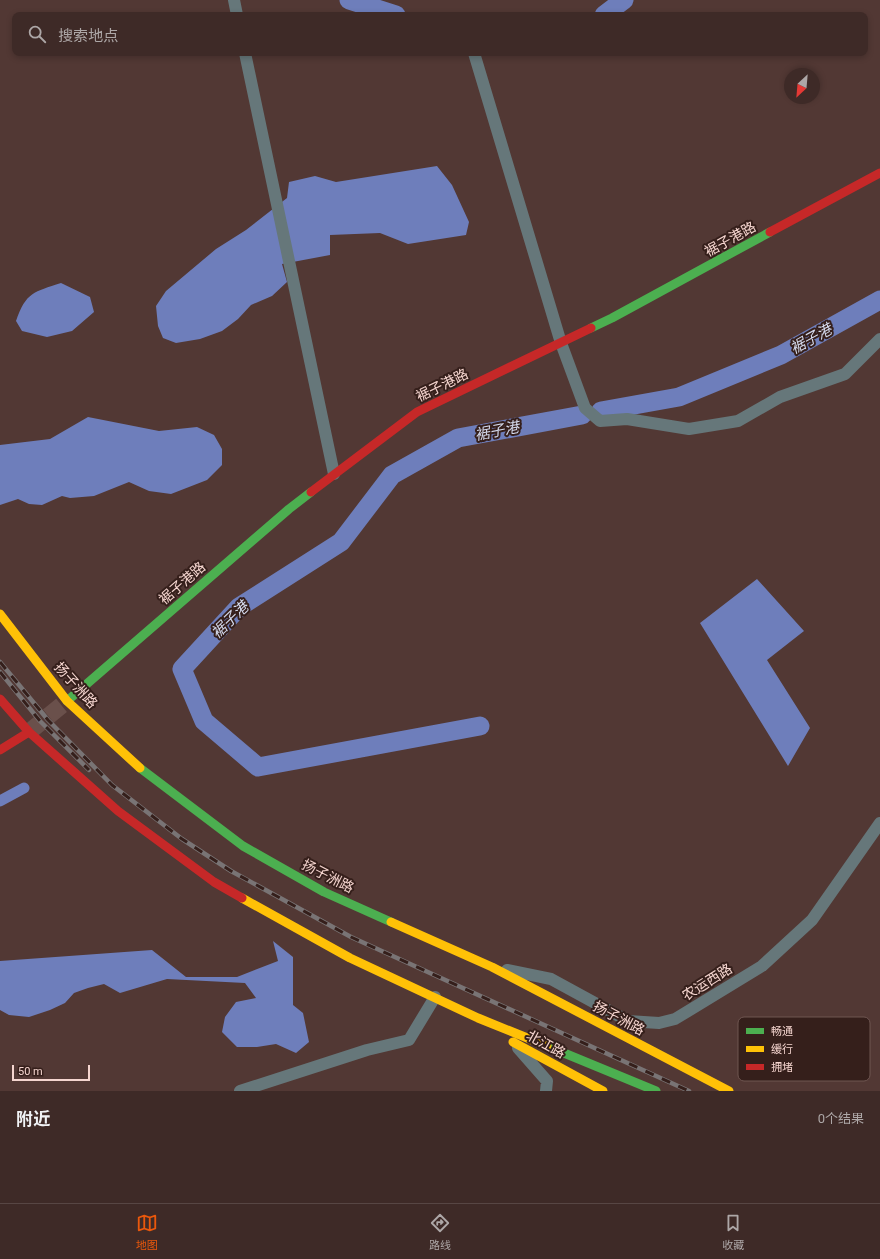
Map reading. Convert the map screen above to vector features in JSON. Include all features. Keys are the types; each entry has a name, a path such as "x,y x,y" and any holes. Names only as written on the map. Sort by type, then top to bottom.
{"main road":[{"name":"裾子港路","path":"67,701 289,508 417,412 612,318 880,173"},
{"name":"扬子洲路","path":"0,614 67,701 138,767 243,846 324,892 492,967 729,1091"},
{"path":"0,699 29,732 118,811 214,882 350,958 478,1018 656,1091"},
{"path":"0,750 29,732"},
{"name":"北江路","path":"478,1018 510,1040 603,1091"}],"street":[{"path":"234,0 236,12"},
{"path":"246,56 334,474"},
{"path":"475,56 561,343 585,408 600,421 627,419 689,429 738,421 780,398 846,374 880,339"},
{"name":"农运西路","path":"492,967 551,979 628,1021 660,1023 675,1019 762,966 812,920 880,823"},
{"path":"240,1091 367,1050 409,1040 434,997"},
{"path":"510,1040 547,1081 546,1091"}],"water":[{"path":"437,166 452,185 469,222 466,235 408,244 380,233 330,235 330,255 282,264 287,282 272,296 251,305 238,319 222,331 200,339 176,343 163,338 158,326 156,306 166,291 216,249 246,230 287,198 289,182 315,176 336,182"},
{"path":"61,283 90,297 94,312 72,331 47,337 22,331 16,321 23,304 32,294"},
{"path":"88,417 159,431 197,427 214,435 222,449 222,465 207,480 171,494 149,491 129,482 94,496 70,498 62,496 42,505 29,504 18,499 0,505 0,445 50,439"},
{"path":"757,579 804,631 767,660 810,728 788,766 700,623"},
{"path":"273,941 293,957 293,1005 303,1013 309,1042 296,1053 276,1044 257,1047 237,1047 222,1032 225,1017 236,1002 256,998 245,983 167,979 120,993 104,984 74,993 65,1003 29,1017 9,1015 0,1010 0,961 152,950 186,977 237,977 278,961"}],"waterway":[{"path":"349,0 387,12"},
{"path":"608,12 624,0"},
{"name":"裾子港","path":"601,411 679,397 781,355 880,300"},
{"name":"裾子港","path":"480,726 258,767 204,721 182,669 239,607 341,542 392,475 458,438 582,415"},
{"path":"0,801 24,788"}],"tunnel":[{"path":"29,732 67,701"}],"railway":[{"path":"0,662 48,720 112,785 182,839 231,871 351,937 689,1091"},
{"path":"0,672 40,721 89,770"}],"traffic: fast":[{"path":"591,328 770,232"},
{"path":"67,701 289,509 311,492"},
{"path":"140,768 243,846 324,892 391,922"},
{"path":"547,1046 656,1091"}],"traffic: slow":[{"path":"0,614 67,701 140,768"},
{"path":"242,898 350,958 478,1018 547,1046"},
{"path":"391,922 492,967 729,1091"},
{"path":"513,1042 603,1091"}],"traffic: jam":[{"path":"770,232 880,173"},
{"path":"311,492 417,412 591,328"},
{"path":"0,699 29,732 118,811 214,882 242,898"},
{"path":"0,750 29,732"}]}
